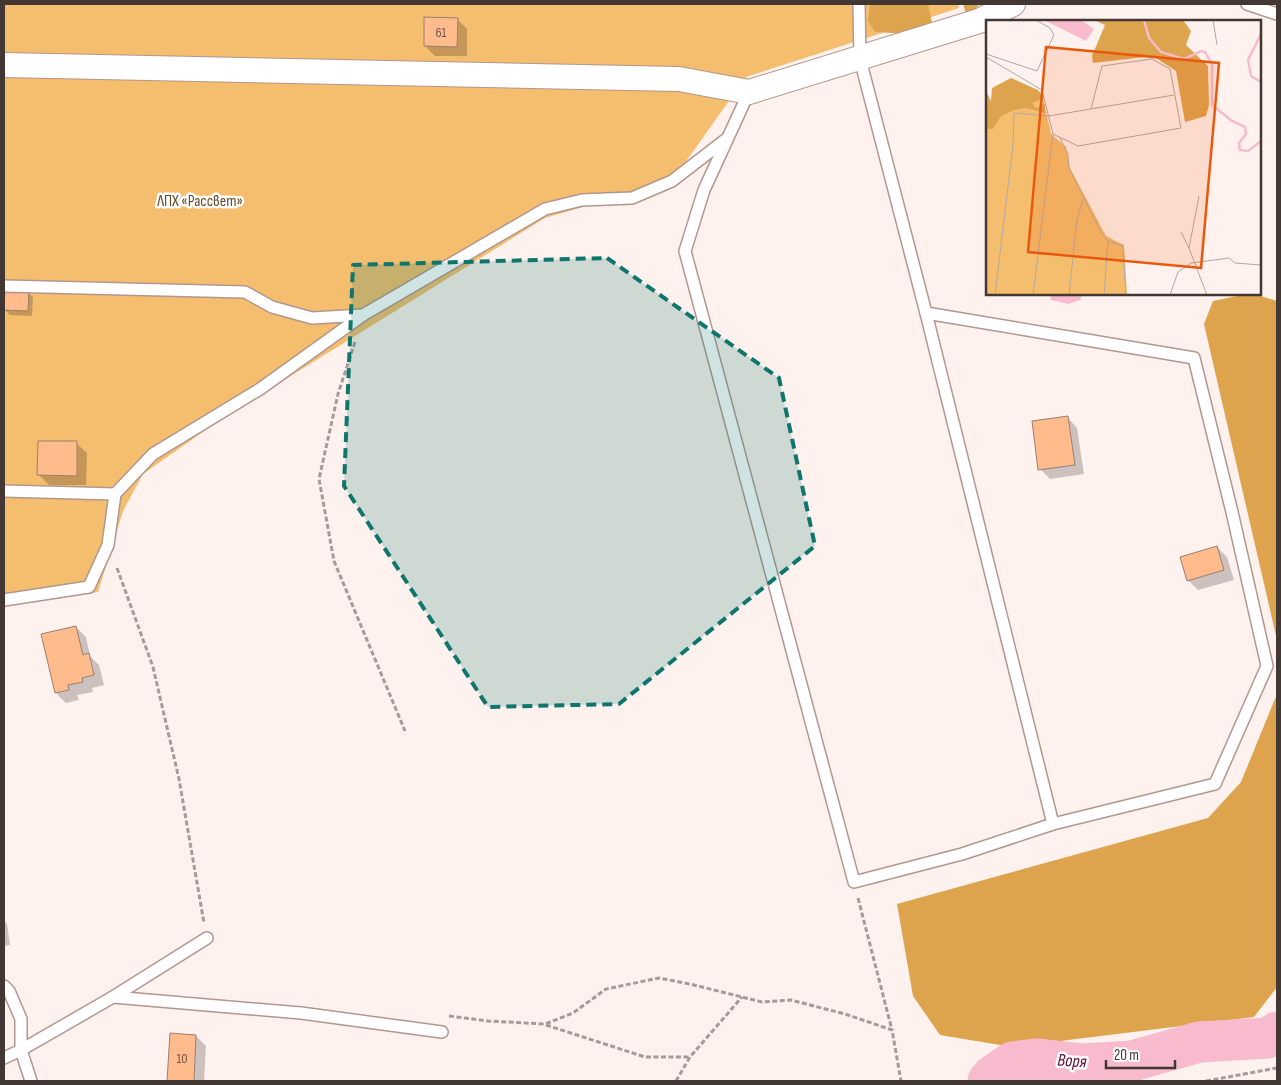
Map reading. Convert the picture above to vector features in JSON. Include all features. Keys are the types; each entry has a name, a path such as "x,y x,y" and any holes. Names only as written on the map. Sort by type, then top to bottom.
{"street":[{"path":"4,65 679,78 749,92 979,21 1012,4"}],"lane":[{"path":"860,4 860,59 926,313 1053,824"},
{"path":"1247,4 1277,14"},
{"path":"749,92 704,190 685,251 854,882 962,854 1053,824 1215,784 1267,666 1194,358 926,313"},
{"path":"4,600 89,588 108,546 114,494 153,454 260,389 363,315 545,210 582,200 632,198 672,181 728,138"},
{"path":"4,286 245,292 272,307 312,318 363,315"},
{"path":"4,491 114,494"},
{"path":"4,1058 113,997 207,938"},
{"path":"4,986 10,992 22,1019 21,1050 31,1081"},
{"path":"113,997 301,1014 442,1032"}],"path":[{"path":"363,315 338,394 318,479 334,561 405,731"},
{"path":"108,546 153,667 179,779 207,938"},
{"path":"854,882 892,1030 901,1081"},
{"path":"545,1024 573,1013 606,989 659,978 762,1002 791,1000 845,1014 892,1030"},
{"path":"676,1081 690,1057 742,997"},
{"path":"444,1016 488,1022 545,1024 645,1057 690,1057"},
{"path":"1206,1081 1277,1068"}],"highlighted area":[{"path":"607,258 779,378 815,546 619,704 488,707 344,486 353,265"}],"green space":[{"name":"ЛПХ «Рассвет»","path":"4,4 958,4 959,8 746,77 672,181 545,218 220,420 143,474 123,511 98,592 4,606"}],"shaded area":[{"path":"870,4 928,4 932,23 910,34 875,32 868,21"},
{"path":"963,4 980,4 967,17"},
{"path":"1050,295 1082,295 1080,300 1068,304 1051,300"},
{"path":"1242,295 1257,295 1277,301 1277,640 1204,324 1213,301"},
{"path":"1277,694 1277,987 1254,1017 1012,1047 940,1035 913,996 897,904 1208,818 1241,782"}],"building":[{"path":"424,17 458,18 457,47 424,46"},
{"path":"5,290 29,291 28,311 4,310"},
{"path":"1068,416 1075,465 1038,470 1032,421"},
{"path":"38,441 77,441 77,476 37,475"},
{"path":"1217,546 1224,570 1187,581 1180,557"},
{"path":"76,626 83,655 89,653 94,675 82,678 83,682 68,685 69,690 55,693 41,634"},
{"path":"170,1033 196,1035 194,1081 167,1081"}],"waterway":[{"name":"Воря","path":"988,1081 1012,1062 1036,1059 1082,1064 1132,1061 1199,1042 1268,1038 1277,1032"}]}
